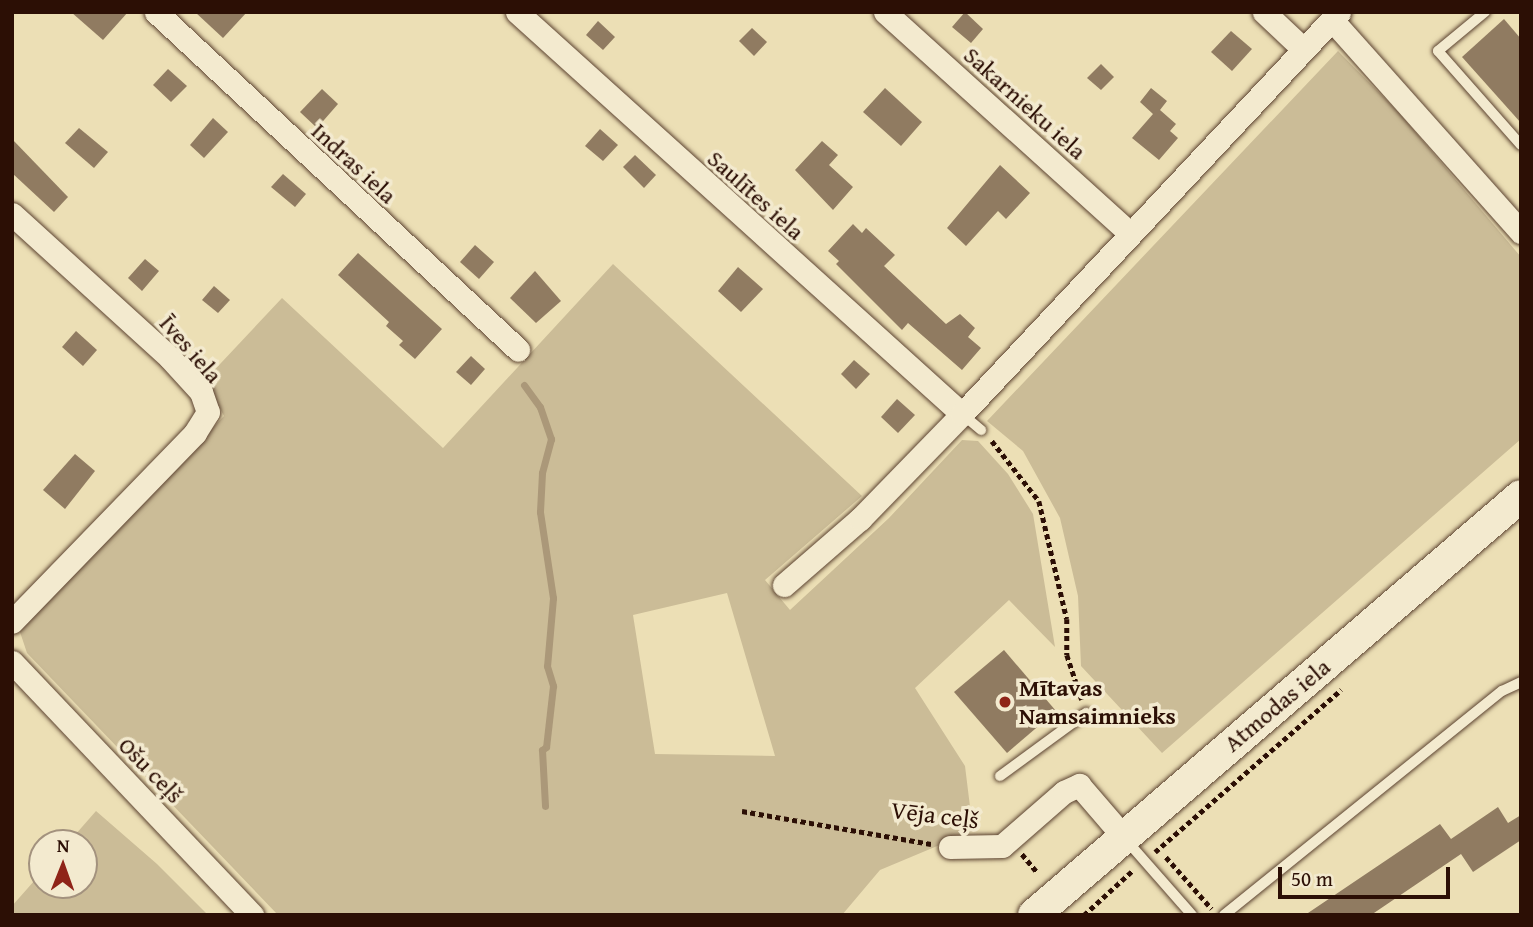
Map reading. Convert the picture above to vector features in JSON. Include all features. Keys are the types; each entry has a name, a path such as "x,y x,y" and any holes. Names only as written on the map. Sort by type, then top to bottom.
{"main road":[{"name":"Atmodas iela","path":"1034,915 1122,835 1414,592 1521,496"}],"street":[{"name":"Indras iela","path":"156,12 518,349"},
{"name":"Saulītes iela","path":"517,12 962,414"},
{"name":"Sakarnieku iela","path":"885,12 1130,233"},
{"path":"1264,12 1301,47"},
{"path":"784,585 860,519 962,414 1301,47 1335,16 1521,232"},
{"name":"Īves iela","path":"12,214 170,358 201,392 208,412 195,433 12,622"},
{"name":"Ošu ceļš","path":"12,662 252,915"},
{"name":"Vēja ceļš","path":"950,847 1002,846 1064,792 1079,785 1122,835"}],"lane":[{"path":"1485,12 1438,51 1521,145"},
{"path":"962,414 981,430"},
{"path":"1224,915 1502,691 1521,682"},
{"path":"1000,776 1086,713"},
{"path":"1122,835 1192,915"}],"path":[{"path":"981,430 1015,465 1039,501 1067,620 1067,655 1086,713"},
{"name":"Vēja ceļš","path":"742,811 950,847"},
{"path":"1166,857 1217,915"},
{"path":"1084,915 1145,860"}],"shaded area":[{"path":"1338,51 1400,114 1521,257 1521,439 1162,753 1081,666 1078,596 1060,518 1023,451 987,421"},
{"path":"613,264 862,496 765,580 790,610 889,518 962,440 978,441 1008,474 1033,514 1055,647 1009,600 915,688 965,766 973,831 880,870 842,915 278,915 27,653 19,629 224,416 205,380 282,298 443,448","holes":["727,593 775,756 655,754 633,615"]},
{"path":"96,811 157,864 208,915 12,915 12,906 28,888 28,899 98,899 98,829 80,829"}],"building":[{"path":"71,12 128,12 103,40"},
{"path":"195,12 247,12 223,38"},
{"path":"965,12 983,29 971,43 952,27"},
{"path":"1504,19 1521,39 1521,123 1462,57"},
{"path":"598,21 615,37 603,50 586,35"},
{"path":"752,28 767,42 754,56 739,41"},
{"path":"1231,31 1252,49 1232,71 1211,52"},
{"path":"1101,64 1114,77 1101,90 1087,78"},
{"path":"168,69 187,86 171,102 153,85"},
{"path":"885,88 922,122 901,146 863,112"},
{"path":"1151,88 1167,101 1160,110 1176,124 1170,131 1178,138 1159,160 1132,138 1153,114 1140,102"},
{"path":"322,89 338,104 317,128 300,112"},
{"path":"213,118 228,132 204,158 190,145"},
{"path":"79,128 108,152 94,168 65,143"},
{"path":"600,129 618,145 603,161 585,146"},
{"path":"12,139 68,197 54,212 12,173"},
{"path":"822,141 838,155 829,165 853,187 833,210 795,170"},
{"path":"635,155 656,175 644,188 623,167"},
{"path":"1000,165 1030,193 1006,219 998,211 966,246 947,228"},
{"path":"283,174 306,194 295,207 271,187"},
{"path":"853,224 862,233 866,228 895,255 884,266 946,324 960,314 975,328 968,337 981,348 962,370 908,323 902,330 836,264 839,261 828,251"},
{"path":"475,245 494,262 479,279 460,262"},
{"path":"358,253 442,329 415,359 399,345 403,341 386,326 389,322 338,275"},
{"path":"145,259 159,271 142,291 128,278"},
{"path":"738,267 763,289 741,312 718,291"},
{"path":"535,271 561,301 536,323 510,298"},
{"path":"214,286 230,300 218,313 202,300"},
{"path":"76,331 97,350 83,366 62,347"},
{"path":"471,356 485,369 471,385 456,372"},
{"path":"854,360 870,374 856,389 841,374"},
{"path":"897,399 915,415 898,433 881,417"},
{"path":"75,454 95,471 65,509 43,490"},
{"name":"Mītavas Namsaimnieks","path":"1004,650 1056,711 1007,753 954,692"},
{"path":"1498,807 1508,823 1521,815 1521,840 1473,872 1461,854 1371,915 1305,915 1440,824 1451,839"}],"waterway":[{"path":"524,385 540,407 551,439 542,473 540,512 553,598 547,666 553,686 546,747 542,750 545,806"}],"place":[{"name":"Mītavas Namsaimnieks","path":"1005,702"}]}
